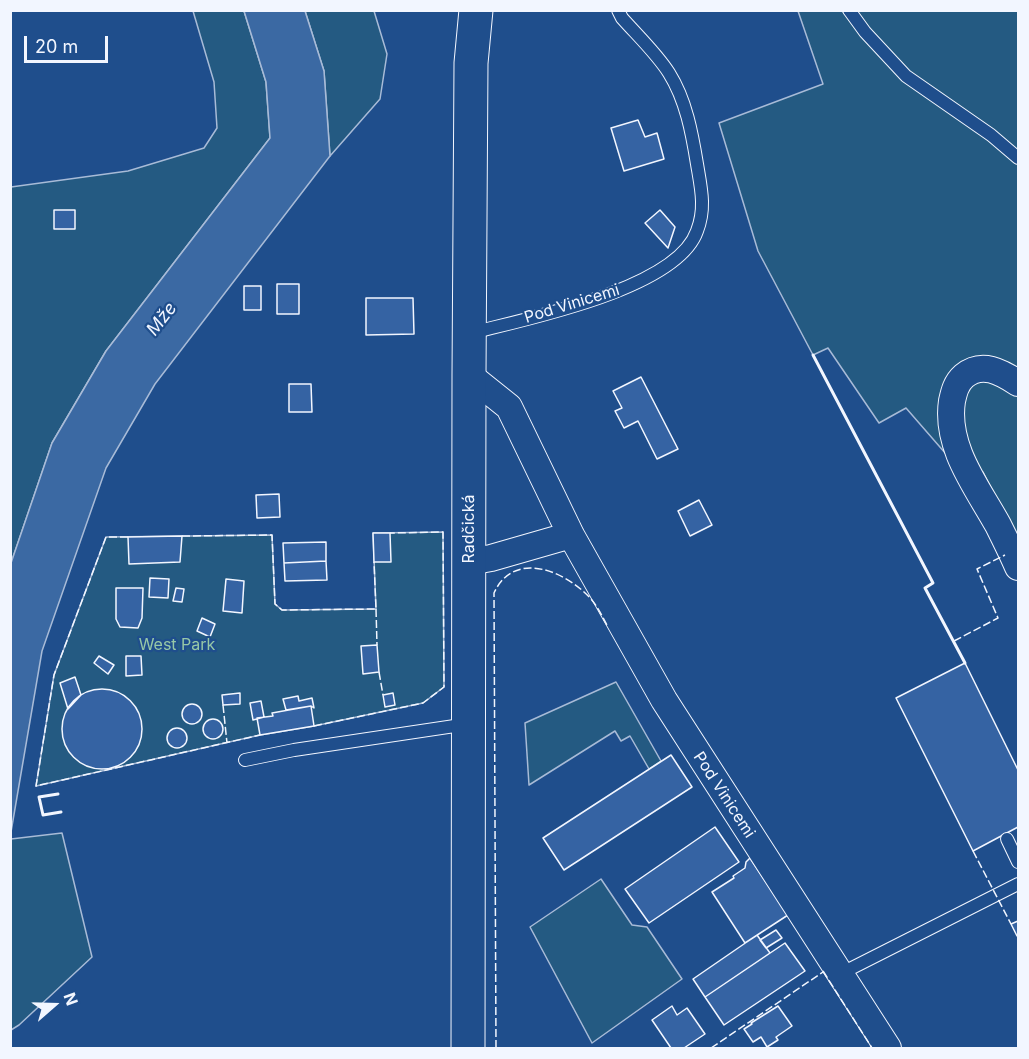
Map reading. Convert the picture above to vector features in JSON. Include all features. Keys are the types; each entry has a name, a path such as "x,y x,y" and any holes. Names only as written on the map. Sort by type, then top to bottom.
{"street":[{"name":"Radčická","path":"468,1048 471,63 476,10"},
{"path":"1018,383 994,369 981,368 970,371 959,380 954,391 952,425 963,463 998,525 1018,567"},
{"name":"Pod Vinicemi","path":"469,375 509,407 571,535 664,700 888,1048"},
{"path":"469,562 571,535"}],"lane":[{"name":"Pod Vinicemi","path":"469,334 590,302 646,279 678,258 697,233 703,205 693,141 680,94 668,72 622,18 618,10"},
{"path":"849,10 865,32 906,76 991,135 1018,158"},
{"path":"245,760 294,750 469,724"},
{"path":"1007,839 1018,862"},
{"path":"840,974 1018,884"}],"green space":[{"path":"193,11 244,11 266,82 270,138 106,351 52,443 11,563 11,187 128,171 204,148 217,128 214,82"},
{"path":"305,11 374,11 387,54 380,99 330,156 324,71"},
{"path":"798,11 1018,11 1018,542 983,472 966,477 906,408 879,423 828,348 813,355 758,251 719,123 823,84"},
{"name":"West Park","path":"443,532 444,687 423,703 260,735 36,786 54,675 106,537 272,535 275,604 282,610 376,609 373,533"},
{"path":"616,682 661,761 649,769 630,736 621,741 615,731 529,785 525,723"},
{"path":"62,833 92,957 11,1030 11,839"},
{"path":"601,879 632,925 647,927 682,979 592,1043 530,927"}],"water":[{"name":"Mže","path":"244,11 305,11 324,71 330,156 155,384 106,468 42,651 11,832 11,563 52,443 106,351 270,138 266,82"}],"building":[{"path":"638,120 645,137 657,133 664,159 624,171 611,128"},
{"path":"54,210 75,210 75,229 54,229"},
{"path":"660,210 675,227 668,248 645,223"},
{"path":"277,284 299,284 299,314 277,314"},
{"path":"244,286 261,286 261,310 244,310"},
{"path":"366,298 413,298 414,334 366,335"},
{"path":"641,377 678,449 657,459 638,421 624,428 615,411 622,408 613,391"},
{"path":"289,384 311,384 312,412 289,412"},
{"path":"279,494 280,517 257,518 256,495"},
{"path":"699,500 712,525 690,536 678,511"},
{"path":"373,533 390,533 391,562 374,562"},
{"path":"182,536 180,562 129,564 128,537"},
{"path":"326,542 326,561 284,563 283,543"},
{"path":"326,561 327,580 285,581 284,563"},
{"path":"150,578 169,579 168,598 149,597"},
{"path":"226,579 244,581 242,613 223,611"},
{"path":"116,588 143,588 142,618 138,628 120,627 116,619"},
{"path":"176,588 184,589 182,602 173,601"},
{"path":"202,618 215,624 210,637 197,631"},
{"path":"377,645 379,672 363,674 361,646"},
{"path":"99,656 114,665 108,674 94,663"},
{"path":"126,656 141,656 142,675 126,676"},
{"path":"965,663 1018,770 1018,827 973,851 896,698"},
{"path":"75,677 81,695 68,709 60,683"},
{"path":"102,689 124,696 130,701 141,721 142,729 135,751 130,757 110,768 102,769 80,762 74,757 63,737 62,729 69,707 74,701 94,690"},
{"path":"240,693 240,704 223,705 222,695"},
{"path":"393,693 395,705 385,707 383,695"},
{"path":"298,696 299,701 312,698 314,708 311,706 286,710 283,699"},
{"path":"261,701 264,717 253,720 250,703"},
{"path":"192,704 199,707 202,714 199,721 192,724 185,721 182,714 185,707"},
{"path":"311,706 314,726 260,735 257,718"},
{"path":"213,719 220,722 223,729 220,736 213,739 206,736 203,729 206,722"},
{"path":"177,728 184,731 187,738 184,745 177,748 170,745 167,738 170,731"},
{"path":"671,755 692,787 564,870 543,838"},
{"path":"715,827 739,862 649,923 625,889"},
{"path":"750,858 788,915 745,943 712,892 734,878 733,876 745,868"},
{"path":"1018,921 1018,936 1017,936 1011,924"},
{"path":"776,930 782,938 766,948 760,940"},
{"path":"757,935 770,953 705,997 693,979"},
{"path":"785,943 805,971 724,1025 705,997"},
{"path":"672,1006 677,1015 687,1008 705,1034 684,1048 671,1048 652,1020"},
{"path":"778,1006 792,1026 776,1037 778,1040 767,1047 761,1037 753,1042 744,1029"}],"fence":[{"path":"314,726 423,703 444,687 443,532 390,533"},
{"path":"182,536 272,535 275,604 282,610 376,609 374,562"},
{"path":"128,537 106,537 54,675 36,786 260,735"},
{"path":"954,641 998,618 977,569 1005,555"},
{"path":"496,1048 494,593 503,579 514,571 527,568 555,573 568,580 594,602 608,627"},
{"path":"376,609 377,645"},
{"path":"379,672 383,695"},
{"path":"223,705 227,743"},
{"path":"973,851 1011,924"},
{"path":"823,971 872,1048"},
{"path":"711,1048 823,972"}],"wall":[{"path":"813,355 933,583 925,588 965,663"},
{"path":"58,794 39,797 43,815 61,812"}]}
